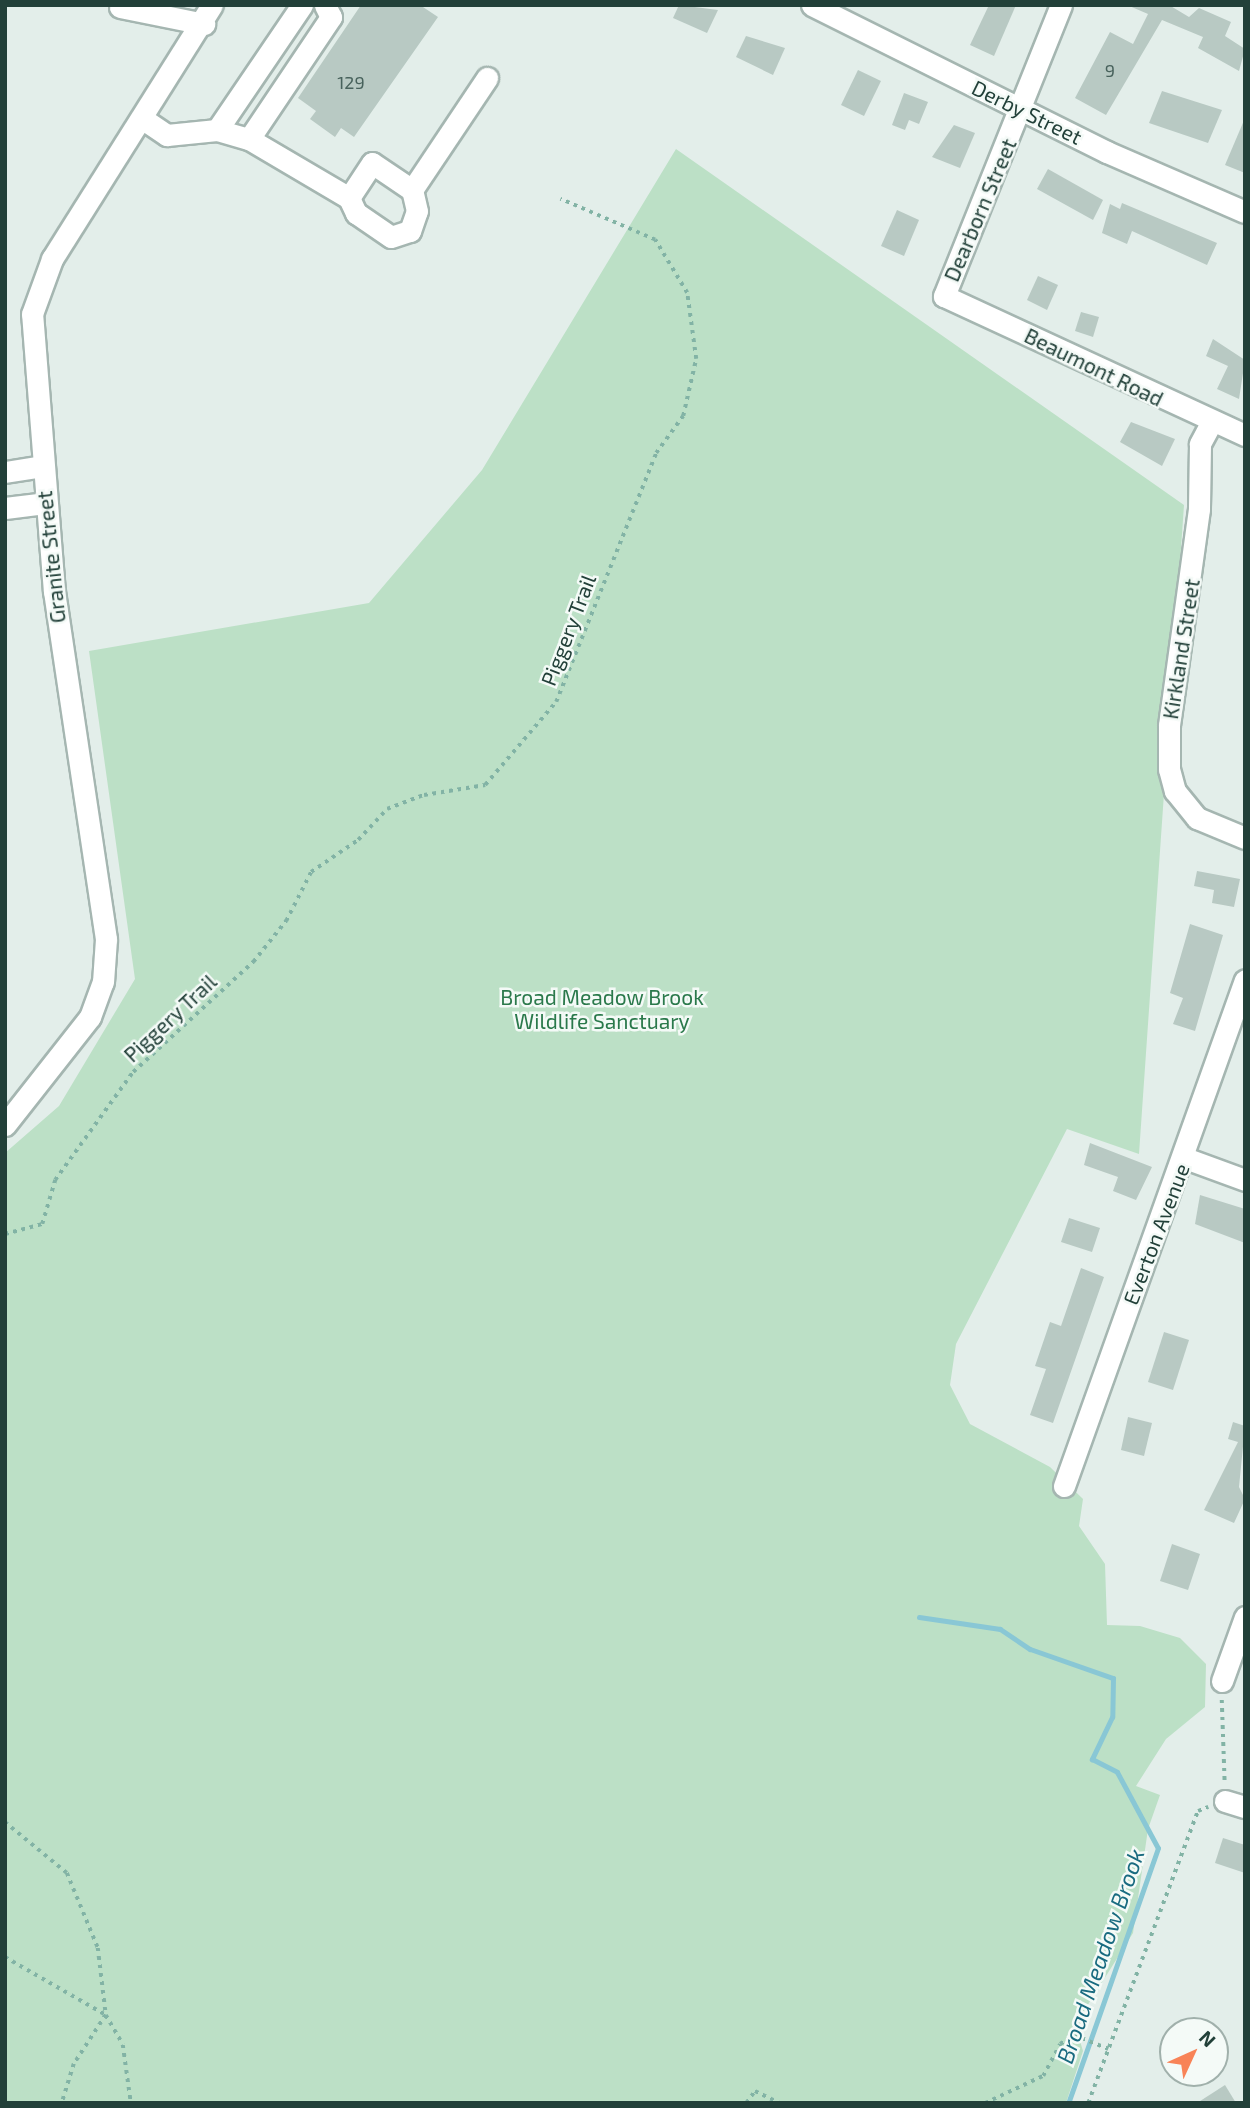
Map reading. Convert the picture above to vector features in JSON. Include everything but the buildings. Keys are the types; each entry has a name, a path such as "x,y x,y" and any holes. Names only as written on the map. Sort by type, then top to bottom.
{"street":[{"path":"217,130 302,5"},
{"path":"249,139 331,17 326,5"},
{"name":"Derby Street","path":"812,5 1021,110 1245,212"},
{"name":"Dearborn Street","path":"944,296 1061,5"},
{"path":"120,8 208,15"},
{"name":"Granite Street","path":"5,1125 90,1017 103,982 106,939 68,705 41,466 30,337 37,291 208,15"},
{"path":"143,119 181,138 217,130 249,139 349,198 356,213 391,237 410,231 416,211 412,190 487,78"},
{"path":"349,198 372,163 412,190"},
{"name":"Beaumont Road","path":"944,296 1211,423 1245,435"},
{"name":"Kirkland Street","path":"1211,423 1200,444 1199,509 1169,725 1169,769 1175,791 1197,818 1245,838"},
{"path":"5,472 41,466"},
{"path":"5,508 45,503"},
{"name":"Everton Avenue","path":"1064,1486 1185,1157 1245,980"},
{"path":"1224,1040 1245,1032"},
{"path":"1185,1157 1245,1180"},
{"path":"1222,1681 1245,1617"}],"path":[{"name":"Piggery Trail","path":"5,1234 42,1224 55,1180 133,1072 253,962 286,921 311,872 358,840 387,809 424,795 485,785 556,702 656,453 683,416 696,359 687,293 655,240 560,199"},
{"path":"1088,2103 1198,1811 1235,1804 1222,1681"},
{"path":"5,1822 68,1874 97,1948 106,2015 123,2045 131,2103"},
{"path":"5,1957 106,2015"},
{"path":"62,2103 74,2064 106,2015"},
{"path":"985,2103 1043,2076 1060,2044 1074,2035 1108,2049"},
{"path":"746,2103 754,2091 780,2103"}],"green space":[{"name":"Broad Meadow Brook Wildlife Sanctuary","path":"676,149 1184,505 1139,1154 1067,1129 956,1344 950,1385 970,1424 1050,1467 1083,1499 1079,1526 1105,1564 1107,1625 1140,1626 1180,1638 1206,1664 1205,1707 1166,1739 1136,1786 1160,1795 1148,1829 1133,1933 1084,2011 1077,2031 1083,2051 1066,2103 5,2103 5,1153 59,1106 135,979 89,651 369,603 482,470"}],"waterway":[{"name":"Broad Meadow Brook","path":"919,1617 1000,1629 1030,1649 1113,1678 1112,1717 1092,1759 1117,1772 1158,1848 1068,2103"}]}
